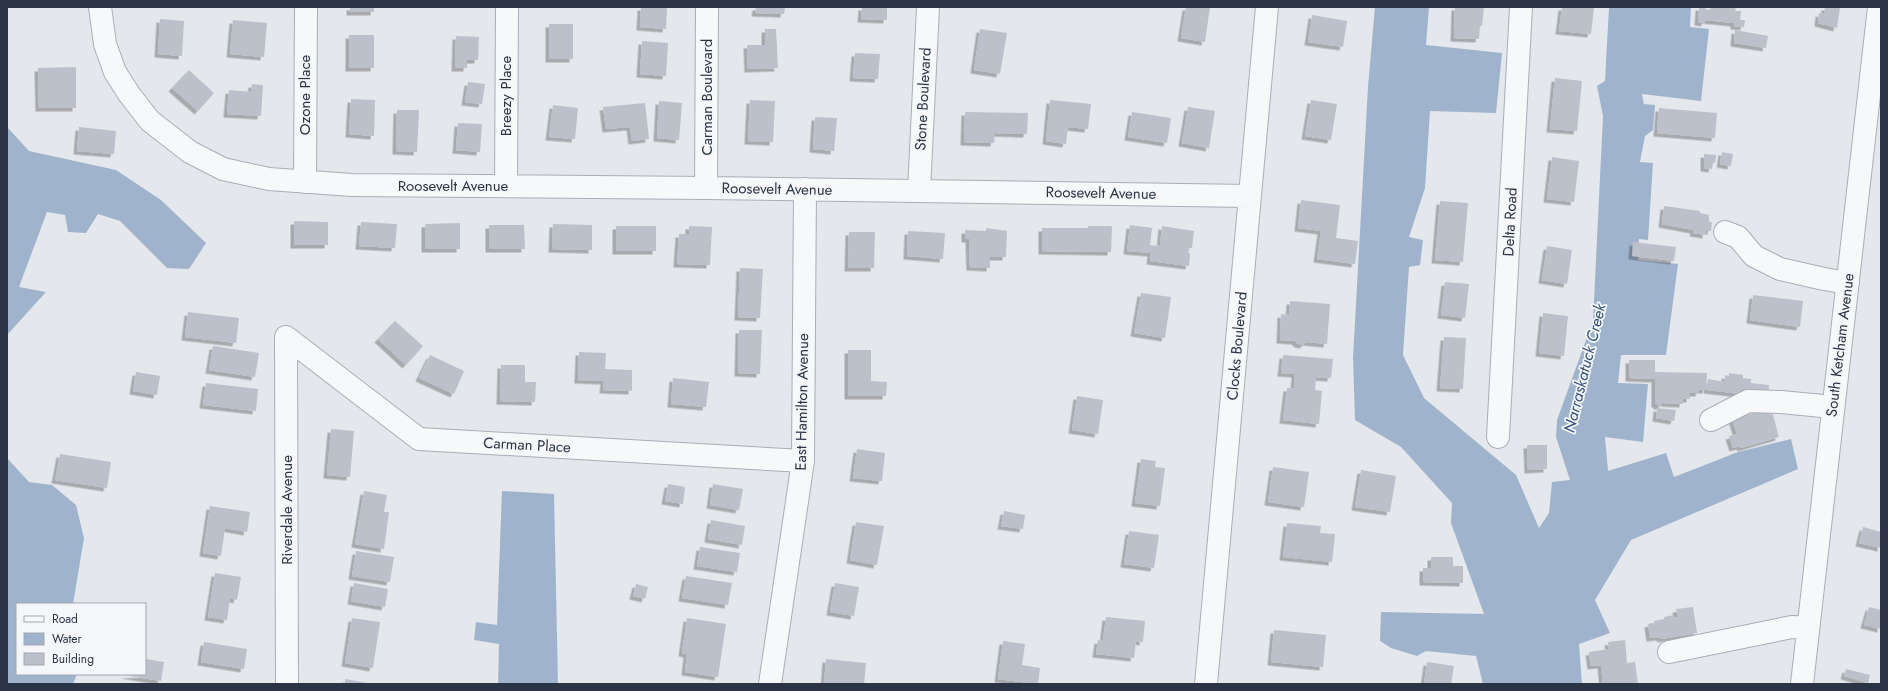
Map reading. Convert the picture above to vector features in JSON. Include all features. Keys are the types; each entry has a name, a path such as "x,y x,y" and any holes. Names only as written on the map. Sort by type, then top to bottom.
{"street":[{"name":"Roosevelt Avenue","path":"100,7 105,44 115,72 128,94 150,121 190,152 223,168 262,178 352,185 805,189 1249,196"},
{"name":"Ozone Place","path":"305,182 306,7"},
{"name":"Breezy Place","path":"506,186 507,7"},
{"name":"Carman Boulevard","path":"706,188 707,7"},
{"name":"Stone Boulevard","path":"919,191 928,7"},
{"name":"Clocks Boulevard","path":"1206,684 1267,7"},
{"name":"Delta Road","path":"1498,437 1521,7"},
{"name":"South Ketcham Avenue","path":"1802,684 1848,283 1876,89 1879,21"},
{"name":"East Hamilton Avenue","path":"770,684 803,461 805,189"},
{"path":"1726,232 1738,237 1754,256 1780,269 1848,283"},
{"name":"Carman Place","path":"286,337 419,439 803,461"},
{"name":"Riverdale Avenue","path":"286,337 287,684"},
{"path":"1710,420 1748,401 1781,402 1833,407"},
{"path":"1669,652 1792,627 1808,628"}],"water":[{"name":"Narraskatuck Creek","path":"1375,7 1429,7 1426,45 1502,53 1496,113 1430,111 1425,188 1409,237 1423,240 1420,265 1409,267 1403,355 1424,398 1516,475 1539,528 1549,513 1552,482 1570,480 1556,437 1557,420 1593,321 1603,116 1597,86 1605,81 1609,7 1691,7 1690,27 1709,29 1701,101 1642,94 1644,104 1655,105 1653,130 1645,136 1640,162 1653,163 1648,240 1639,239 1638,260 1678,264 1666,355 1621,355 1618,383 1648,384 1643,442 1605,437 1608,471 1666,453 1674,477 1738,452 1791,439 1798,469 1631,540 1595,600 1610,633 1579,644 1582,684 1483,684 1476,656 1426,651 1417,656 1391,648 1380,641 1381,612 1484,614 1451,523 1452,503 1401,447 1355,420 1353,358 1368,87"},
{"path":"7,127 29,151 116,170 161,200 206,243 189,269 167,268 120,221 98,214 86,233 68,232 65,215 47,212 19,287 46,292 7,335"},
{"path":"7,458 29,482 52,485 76,505 84,538 73,603 16,603 16,675 77,675 73,684 7,684"},
{"path":"502,491 554,494 558,684 498,684 499,644 474,640 476,622 497,625"}],"building":[{"path":"350,7 374,7 374,12 350,12"},
{"path":"641,7 667,7 666,29 640,27"},
{"path":"756,7 785,7 784,14 755,13"},
{"path":"862,7 887,7 887,20 861,19"},
{"path":"1186,7 1210,7 1205,42 1181,38"},
{"path":"1455,7 1484,7 1479,39 1454,38"},
{"path":"1562,7 1594,8 1591,34 1559,31"},
{"path":"1699,7 1706,7 1705,9 1710,10 1711,7 1736,7 1735,11 1741,11 1740,20 1745,20 1744,27 1734,26 1734,23 1705,20 1705,23 1698,22"},
{"path":"1825,7 1840,7 1837,28 1818,23 1819,13 1824,14"},
{"path":"1312,15 1347,21 1343,47 1308,42"},
{"path":"160,19 184,21 182,56 158,54"},
{"path":"233,20 267,23 264,57 230,54"},
{"path":"549,24 573,24 573,59 549,59"},
{"path":"765,29 776,29 778,68 748,69 747,45 765,45"},
{"path":"980,29 1007,33 1000,74 974,70"},
{"path":"1735,30 1768,36 1766,48 1734,43"},
{"path":"349,35 374,35 374,68 349,68"},
{"path":"456,36 479,37 478,60 467,60 467,68 455,68"},
{"path":"642,41 668,43 666,76 640,74"},
{"path":"855,53 880,54 878,79 853,78"},
{"path":"76,67 76,108 39,108 38,68"},
{"path":"189,70 214,93 198,111 172,88"},
{"path":"1555,78 1582,81 1577,131 1550,129"},
{"path":"468,82 485,84 482,104 465,102"},
{"path":"252,84 263,85 261,116 227,114 229,90 251,92"},
{"path":"351,99 375,100 374,136 349,134"},
{"path":"750,100 775,101 773,142 748,141"},
{"path":"1050,100 1091,104 1088,129 1068,127 1066,144 1046,141"},
{"path":"1311,100 1337,104 1331,140 1305,136"},
{"path":"659,101 682,103 679,140 657,138"},
{"path":"645,103 649,139 632,141 630,127 606,129 603,107"},
{"path":"553,105 578,108 575,139 549,137"},
{"path":"1188,107 1215,111 1209,148 1182,143"},
{"path":"1659,108 1717,113 1715,138 1657,133"},
{"path":"397,110 419,110 417,152 396,151"},
{"path":"965,112 1028,113 1027,134 995,133 994,143 964,142"},
{"path":"1132,112 1171,118 1167,143 1128,137"},
{"path":"815,117 837,118 834,151 813,149"},
{"path":"458,123 482,124 480,152 456,150"},
{"path":"79,127 116,131 114,154 77,151"},
{"path":"1722,152 1733,154 1731,166 1720,164"},
{"path":"1704,154 1716,155 1715,163 1713,163 1712,169 1704,168"},
{"path":"1552,157 1579,161 1574,202 1547,199"},
{"path":"1301,200 1340,205 1336,238 1358,241 1355,264 1317,259 1321,231 1298,228"},
{"path":"1440,201 1468,203 1463,262 1435,260"},
{"path":"1664,206 1700,211 1700,213 1709,215 1709,222 1712,222 1711,231 1706,231 1706,235 1693,233 1694,230 1662,224"},
{"path":"294,221 328,222 328,245 294,245"},
{"path":"361,222 397,224 395,248 359,246"},
{"path":"460,223 460,249 425,249 425,224"},
{"path":"553,224 592,225 592,250 552,249"},
{"path":"489,225 524,225 525,249 489,249"},
{"path":"1130,225 1152,228 1150,245 1160,246 1162,226 1194,231 1192,248 1189,248 1188,253 1190,253 1189,266 1150,261 1151,253 1127,251"},
{"path":"616,226 656,226 656,251 616,251"},
{"path":"689,226 712,227 710,265 677,264 679,234 689,234"},
{"path":"1088,226 1112,226 1111,252 1042,251 1042,228 1088,228"},
{"path":"986,228 1007,231 1006,257 990,257 990,268 970,267 969,239 965,239 965,230 986,231"},
{"path":"908,231 945,233 943,259 907,256"},
{"path":"849,232 875,232 874,268 848,268"},
{"path":"1633,242 1676,247 1674,261 1632,256"},
{"path":"1547,246 1572,250 1567,284 1542,280"},
{"path":"740,268 763,269 760,318 738,317"},
{"path":"1445,282 1469,284 1465,318 1441,315"},
{"path":"1141,293 1171,297 1165,338 1134,333"},
{"path":"1753,295 1803,301 1800,327 1750,320"},
{"path":"1290,301 1330,304 1327,344 1306,342 1303,345 1298,344 1295,341 1280,340 1281,314 1289,315"},
{"path":"188,312 239,318 236,343 185,337"},
{"path":"1543,313 1568,316 1564,356 1539,353"},
{"path":"395,321 423,346 406,365 378,339"},
{"path":"739,330 762,330 760,374 738,373"},
{"path":"1444,337 1466,338 1463,389 1440,388"},
{"path":"213,346 259,353 255,377 209,370"},
{"path":"848,350 871,350 871,381 887,382 886,396 848,396"},
{"path":"579,352 606,353 605,369 632,370 632,391 603,390 604,381 578,380"},
{"path":"430,355 464,371 454,394 419,378"},
{"path":"1283,355 1333,359 1331,378 1316,377 1315,390 1322,391 1319,424 1283,420 1287,388 1294,388 1295,374 1281,373"},
{"path":"1629,360 1655,360 1655,372 1707,373 1706,390 1699,390 1699,393 1690,393 1690,399 1683,399 1683,404 1662,403 1662,406 1657,406 1657,404 1655,404 1655,379 1629,378"},
{"path":"501,365 525,365 525,382 536,382 535,402 500,401"},
{"path":"136,372 160,376 157,395 133,391"},
{"path":"1729,373 1743,375 1743,378 1751,379 1751,383 1769,385 1768,397 1707,390 1708,379 1725,382 1725,375 1729,376"},
{"path":"673,378 709,382 706,407 671,404"},
{"path":"206,383 258,389 256,411 203,405"},
{"path":"1077,396 1103,400 1098,434 1072,430"},
{"path":"1657,408 1676,410 1674,421 1656,418"},
{"path":"1771,408 1779,437 1741,448 1740,446 1733,448 1729,436 1737,434 1732,419"},
{"path":"331,429 354,431 350,477 327,475"},
{"path":"1527,445 1547,445 1547,469 1528,470"},
{"path":"857,449 885,453 882,481 853,478"},
{"path":"60,454 111,462 107,488 55,480"},
{"path":"1141,459 1156,461 1155,467 1165,468 1160,506 1135,503"},
{"path":"1273,467 1309,472 1304,507 1268,502"},
{"path":"1361,470 1396,476 1390,512 1355,507"},
{"path":"668,484 685,487 683,504 665,501"},
{"path":"713,484 743,489 739,510 710,505"},
{"path":"364,491 387,495 384,512 389,512 384,549 355,544"},
{"path":"210,506 250,512 247,532 225,528 221,556 203,553"},
{"path":"1004,511 1025,515 1023,529 1001,526"},
{"path":"711,520 745,526 742,545 708,539"},
{"path":"856,522 884,526 877,565 850,560"},
{"path":"1287,523 1321,526 1320,533 1335,534 1332,562 1283,557"},
{"path":"1863,527 1881,532 1881,548 1859,543"},
{"path":"1129,531 1159,535 1154,568 1124,564"},
{"path":"700,547 740,553 737,572 697,566"},
{"path":"356,551 394,557 390,582 352,576"},
{"path":"1431,557 1453,557 1453,566 1463,566 1463,583 1423,582 1423,568 1431,568"},
{"path":"215,573 241,577 237,600 230,598 227,620 208,617"},
{"path":"686,576 732,583 728,605 682,598"},
{"path":"354,583 388,589 385,607 351,601"},
{"path":"835,583 859,587 854,616 830,612"},
{"path":"636,584 648,587 645,599 633,596"},
{"path":"1693,607 1697,633 1661,639 1660,637 1650,638 1648,624 1664,619 1664,617 1674,615 1674,618 1678,617 1676,609"},
{"path":"1869,607 1881,610 1881,629 1864,625"},
{"path":"1106,617 1145,621 1143,642 1136,641 1134,658 1096,654 1098,640 1103,641"},
{"path":"352,618 380,622 373,668 345,663"},
{"path":"687,618 726,624 718,677 685,672 687,654 682,653"},
{"path":"1274,630 1326,635 1323,667 1271,662"},
{"path":"1625,640 1627,663 1635,662 1638,684 1603,684 1601,665 1591,666 1589,652 1609,649 1608,642"},
{"path":"1003,641 1025,644 1022,665 1040,668 1038,684 998,679"},
{"path":"204,642 247,649 244,669 201,662"},
{"path":"146,659 164,662 161,681 124,675 146,675"},
{"path":"826,659 866,663 864,684 824,684"},
{"path":"1427,662 1454,666 1451,684 1424,684"},
{"path":"1846,669 1870,675 1868,683 1844,676"},
{"path":"345,679 368,683 368,684 345,684"}]}
